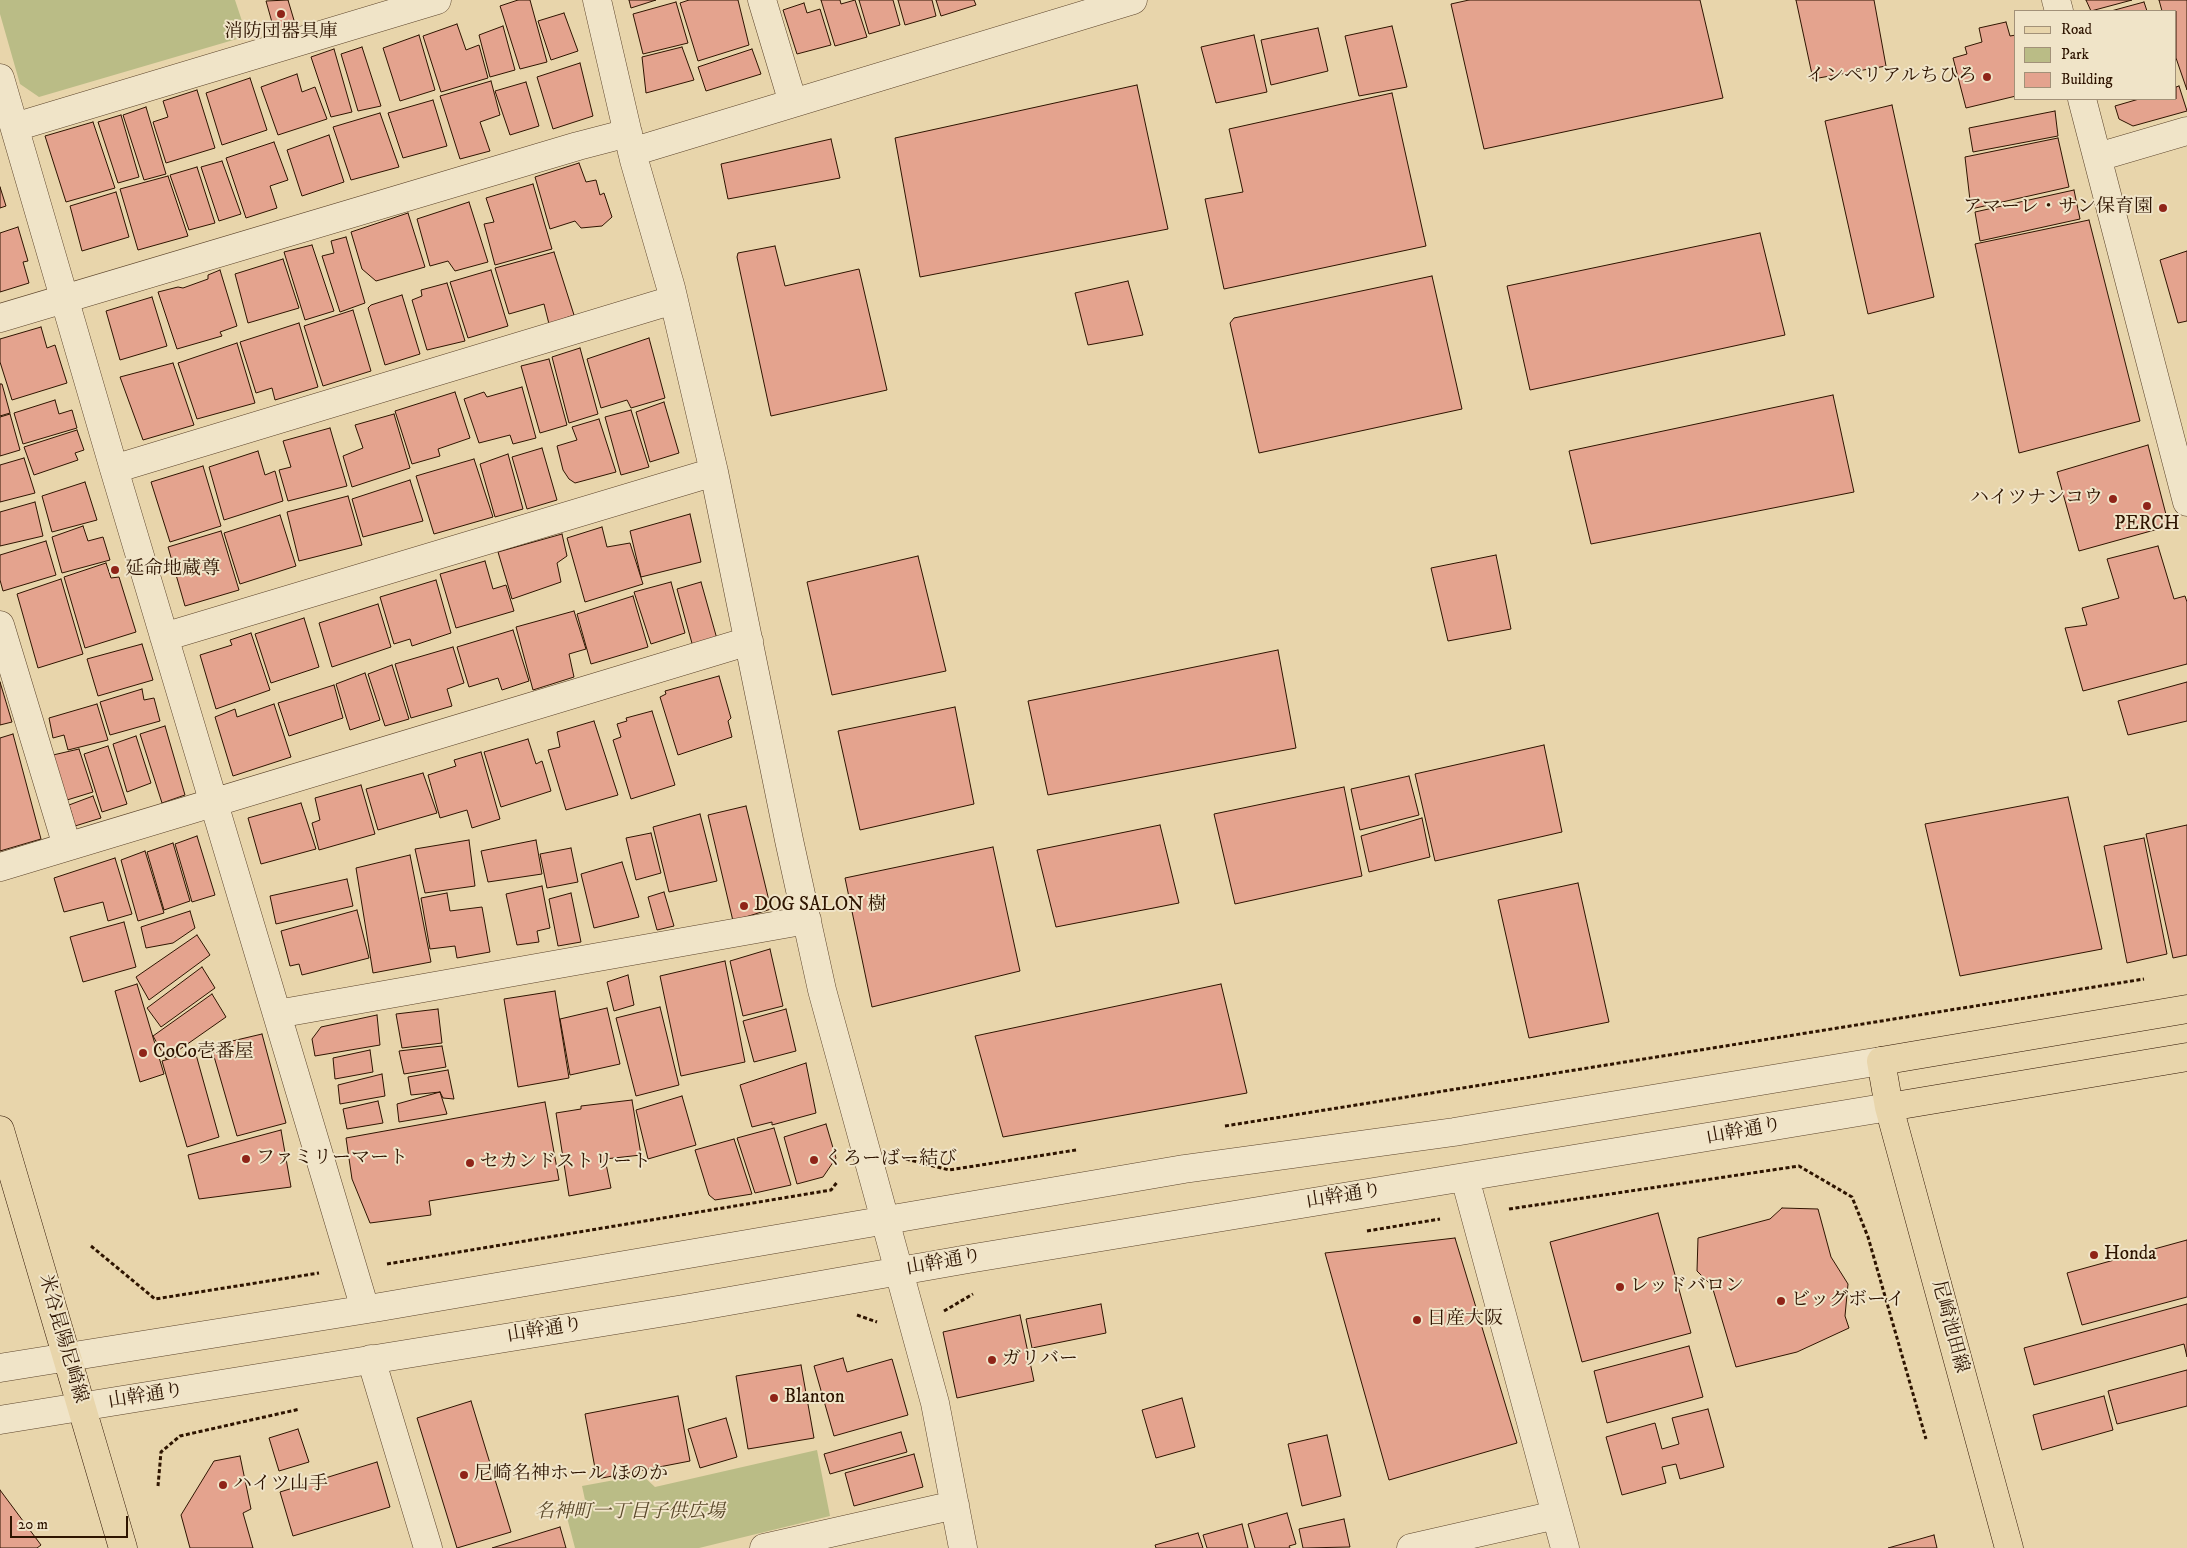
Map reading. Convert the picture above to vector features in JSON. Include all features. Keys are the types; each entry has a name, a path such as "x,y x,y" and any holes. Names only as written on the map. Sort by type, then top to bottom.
{"main road":[{"path":"1881,1061 2187,1009"},
{"path":"1889,1106 2187,1057"},
{"name":"尼崎池田線","path":"1881,1061 1889,1106 2009,1548"},
{"name":"米谷昆陽尼崎線","path":"0,1130 123,1548"}],"street":[{"path":"15,127 437,0"},
{"path":"597,0 630,142 673,300 714,472 807,920 839,1056 935,1403 963,1548"},
{"path":"762,0 793,103"},
{"path":"0,318 578,146 630,142 793,103 1133,0"},
{"path":"0,78 213,803 365,1309"},
{"path":"2082,100 2187,502"},
{"path":"2098,157 2187,131"},
{"path":"114,469 673,300"},
{"path":"164,637 714,472"},
{"path":"0,625 67,846"},
{"path":"0,867 749,641"},
{"path":"277,1014 807,920"},
{"path":"0,1368 365,1309 1184,1169 1454,1132 1881,1061"},
{"name":"山幹通り","path":"0,1420 684,1309 898,1271 1889,1106"},
{"path":"1465,1178 1565,1548"},
{"path":"371,1359 428,1548"},
{"path":"764,1548 955,1505"},
{"path":"1410,1548 1556,1515"}],"path":[{"path":"1223,1126 2148,978"},
{"path":"906,1159 949,1170 1086,1148"},
{"path":"91,1246 155,1299 831,1190 839,1179"},
{"path":"856,1314 883,1324"},
{"path":"158,1486 161,1452 180,1436 304,1408"}],"green space":[{"path":"0,0 235,0 247,36 39,97 20,84 0,14"},
{"name":"名神町一丁目子供広場","path":"817,1450 830,1516 699,1548 575,1548 564,1506 585,1500 582,1486 642,1475 655,1487"}],"building":[{"name":"消防団器具庫","path":"288,0 296,27 275,33 266,1"},
{"path":"518,0 530,0 547,62 520,69 500,6"},
{"path":"629,0 656,0 631,8"},
{"path":"689,0 738,0 749,45 698,61 680,3"},
{"path":"821,0 840,0 841,4 855,0 867,37 835,46"},
{"path":"859,0 893,0 900,25 869,34"},
{"path":"898,0 932,0 936,16 905,25"},
{"path":"936,0 974,0 976,5 941,16"},
{"path":"1469,0 1700,0 1723,98 1484,149 1451,4"},
{"path":"1796,0 1874,0 1886,66 1813,79"},
{"path":"2086,0 2132,0 2095,10 2091,10"},
{"path":"2159,0 2187,0 2187,90 2177,61 2177,10 2162,10"},
{"path":"676,2 688,43 643,54 633,14"},
{"path":"2144,2 2147,10 2115,10"},
{"path":"804,3 807,13 820,9 831,45 797,54 783,10"},
{"path":"564,13 578,51 551,60 538,21"},
{"name":"インペリアルちひろ","path":"2006,22 2010,36 2014,35 2014,96 1966,108 1953,58 1967,54 1965,47 1982,42 1979,28"},
{"path":"457,24 466,50 479,45 488,78 441,92 423,36"},
{"path":"503,26 515,70 490,77 479,35"},
{"path":"1392,26 1407,87 1359,96 1345,36"},
{"path":"1318,28 1328,71 1271,85 1261,40"},
{"path":"419,35 435,90 400,101 383,48"},
{"path":"1254,35 1267,92 1216,103 1201,47"},
{"path":"362,47 381,106 358,111 341,54"},
{"path":"682,47 694,80 646,93 642,57"},
{"path":"334,49 352,112 331,117 311,57"},
{"path":"752,49 761,74 706,91 698,67"},
{"path":"580,63 593,116 553,129 537,77"},
{"path":"297,74 302,92 315,87 327,119 278,135 261,87"},
{"path":"250,78 267,130 222,145 206,93"},
{"path":"491,81 500,115 480,122 490,151 460,159 440,96"},
{"path":"526,82 539,126 510,135 495,91"},
{"path":"1137,85 1168,229 920,277 895,138"},
{"path":"2179,86 2187,111 2133,126 2119,119 2115,106 2136,100 2177,100 2177,87"},
{"path":"197,90 215,148 166,163 153,122 168,117 163,101"},
{"path":"1392,93 1426,246 1224,289 1205,199 1243,192 1229,129"},
{"path":"433,100 447,146 403,158 388,113"},
{"path":"1892,105 1934,297 1868,314 1825,121"},
{"path":"146,107 166,174 144,180 123,115"},
{"path":"2055,111 2058,136 1973,152 1969,128"},
{"path":"380,113 399,167 351,180 333,127"},
{"path":"121,115 139,177 118,183 98,122"},
{"path":"93,122 115,188 66,202 45,136"},
{"path":"329,135 344,182 302,196 287,150"},
{"path":"2058,138 2069,187 1971,209 1965,157"},
{"path":"831,139 840,178 728,199 721,164"},
{"path":"274,142 288,180 270,186 277,208 246,218 226,158"},
{"path":"222,161 241,214 219,221 201,167"},
{"path":"579,163 586,182 596,180 600,195 604,193 612,217 602,226 581,228 575,221 550,229 535,177"},
{"path":"197,167 215,223 189,230 170,175"},
{"path":"168,176 188,236 138,250 120,189"},
{"path":"533,184 552,249 495,265 484,224 494,222 486,198"},
{"path":"0,187 6,206 0,208"},
{"path":"2074,190 2080,219 1980,241 1975,212"},
{"path":"116,192 129,237 82,251 70,206"},
{"path":"469,202 488,262 455,271 448,261 430,266 417,219"},
{"path":"408,213 425,267 376,281 362,269 351,232"},
{"path":"2089,220 2140,421 2019,453 1975,244"},
{"path":"18,227 28,261 23,262 29,283 0,292 0,233"},
{"path":"1760,233 1785,335 1530,390 1507,286"},
{"path":"346,237 365,303 340,312 322,256 334,253 331,241"},
{"path":"312,245 334,311 305,320 284,252"},
{"path":"775,246 785,286 859,269 887,390 771,416 737,257 738,253"},
{"path":"2187,251 2187,321 2178,323 2160,260"},
{"path":"554,252 574,315 549,324 544,304 509,314 495,268"},
{"path":"283,259 299,308 248,323 235,274"},
{"path":"220,270 237,326 220,332 222,336 177,349 158,292 178,287 183,288 208,279 208,275"},
{"path":"491,270 508,326 468,338 450,282"},
{"path":"1432,276 1462,409 1259,453 1230,323 1234,318"},
{"path":"1128,281 1143,335 1088,345 1075,293"},
{"path":"447,283 465,341 427,350 412,300 422,296 421,290"},
{"path":"402,295 420,354 385,365 368,308 371,305"},
{"path":"152,297 167,346 120,360 106,311"},
{"path":"353,310 371,371 323,386 304,326"},
{"path":"299,323 318,387 275,400 272,388 256,393 240,342"},
{"path":"41,327 47,348 55,345 67,383 12,400 0,362 0,339"},
{"path":"649,338 665,398 631,408 627,400 601,408 587,359"},
{"path":"237,343 255,403 197,419 178,363"},
{"path":"580,348 598,414 569,423 552,357"},
{"path":"549,359 567,425 540,433 521,366"},
{"path":"173,363 194,425 143,440 120,377"},
{"path":"0,384 2,384 10,413 0,416"},
{"path":"522,387 536,438 513,444 510,435 479,443 464,399 484,392 487,397"},
{"path":"455,392 470,438 438,449 440,456 412,464 395,411"},
{"path":"1833,395 1854,492 1591,544 1569,451"},
{"path":"55,400 59,414 72,410 77,428 23,444 14,413"},
{"path":"664,402 679,453 650,462 636,412"},
{"path":"631,410 649,467 621,475 605,417"},
{"path":"10,414 20,450 0,456 0,417"},
{"path":"394,414 410,468 352,487 343,456 363,448 355,425"},
{"path":"599,419 616,472 575,483 569,479 563,470 557,446 577,440 572,427"},
{"path":"330,428 347,486 288,501 279,470 291,467 283,441"},
{"path":"77,430 84,450 75,453 78,460 34,475 24,447"},
{"name":"ハイツナンコウ","path":"2148,445 2169,526 2079,551 2057,472"},
{"path":"542,448 557,500 527,509 512,457"},
{"path":"258,451 265,475 275,471 283,501 224,520 209,467"},
{"path":"508,454 523,509 495,517 480,464"},
{"path":"24,458 35,493 0,502 0,465"},
{"path":"474,459 493,517 434,534 416,476"},
{"path":"203,466 221,526 170,542 151,482"},
{"path":"410,480 423,521 363,537 352,499"},
{"path":"85,482 97,520 52,532 42,496"},
{"path":"348,496 362,545 299,561 287,512"},
{"path":"35,502 43,536 0,546 0,512"},
{"path":"690,514 701,562 641,577 630,531"},
{"path":"280,515 296,566 240,584 224,533"},
{"path":"83,526 88,541 103,537 110,560 62,573 52,537"},
{"path":"602,527 607,547 630,543 643,584 585,602 567,538"},
{"path":"221,531 239,590 185,606 168,547"},
{"path":"562,534 567,556 557,563 561,582 512,599 498,552"},
{"path":"46,541 56,575 3,591 0,580 0,555"},
{"path":"2158,546 2174,599 2185,596 2187,602 2187,664 2083,691 2065,628 2087,625 2082,608 2119,598 2107,559"},
{"path":"1496,555 1511,629 1448,641 1431,568"},
{"path":"918,556 946,671 832,695 807,582"},
{"path":"485,561 493,589 506,585 514,611 456,628 440,574"},
{"path":"106,563 111,578 119,577 136,632 85,648 64,577"},
{"path":"61,579 83,654 38,668 17,594"},
{"path":"436,580 451,633 412,646 410,639 394,644 380,597"},
{"path":"671,582 685,633 651,644 634,592"},
{"path":"701,582 717,639 693,647 677,589"},
{"path":"633,596 648,647 591,664 577,614"},
{"path":"378,604 391,647 332,667 319,623"},
{"path":"574,611 586,649 569,654 574,677 533,690 516,627"},
{"path":"304,618 319,667 271,683 255,634"},
{"path":"513,630 529,681 502,690 498,678 469,687 457,647"},
{"path":"251,633 270,690 216,709 200,655 232,645 230,640"},
{"path":"142,644 153,680 98,696 87,659"},
{"path":"453,647 464,683 447,689 452,706 411,718 395,664"},
{"path":"1278,650 1296,748 1048,795 1028,701"},
{"path":"392,665 409,719 385,726 368,674"},
{"path":"365,673 380,720 350,730 336,684"},
{"path":"719,676 731,718 728,721 732,737 678,755 660,697 666,694 665,691"},
{"path":"0,682 12,722 0,725"},
{"path":"2187,682 2187,721 2128,735 2118,701"},
{"path":"334,685 343,718 289,736 278,703"},
{"path":"142,689 144,700 154,698 160,721 110,735 100,702"},
{"path":"97,704 108,740 68,750 64,735 53,738 49,718"},
{"path":"274,704 291,757 233,776 215,717 235,709 237,717"},
{"path":"955,707 974,804 860,830 838,731"},
{"path":"652,711 675,785 631,799 613,740 621,737 617,724 627,721 626,718"},
{"path":"594,721 618,795 566,810 548,750 560,747 557,732"},
{"path":"165,726 185,795 162,803 140,734"},
{"path":"13,734 41,839 0,851 0,738"},
{"path":"136,736 151,783 127,792 113,744"},
{"path":"528,739 536,764 542,761 551,791 501,807 484,752"},
{"path":"1544,745 1562,832 1435,861 1415,774"},
{"path":"108,746 127,804 102,812 84,754"},
{"path":"79,749 93,792 67,800 53,755"},
{"path":"481,752 500,819 472,828 467,810 440,818 428,775 456,766 454,760"},
{"path":"423,773 437,813 378,830 366,789"},
{"path":"1409,776 1419,815 1360,830 1351,789"},
{"path":"361,785 375,834 319,850 312,823 320,820 315,798"},
{"path":"1344,787 1362,876 1235,904 1214,814"},
{"path":"93,796 101,818 75,826 69,805"},
{"path":"2068,797 2102,949 1960,976 1925,824"},
{"path":"301,803 316,849 261,864 248,818"},
{"path":"746,806 771,909 733,921 708,815"},
{"path":"700,814 717,881 669,892 653,827"},
{"path":"1422,818 1430,857 1369,872 1361,836"},
{"path":"1160,825 1179,903 1056,927 1037,850"},
{"path":"2187,825 2187,955 2173,958 2146,834"},
{"path":"651,833 661,873 636,880 626,838"},
{"path":"197,836 215,895 192,902 175,844"},
{"path":"2144,838 2167,954 2127,963 2104,846"},
{"path":"469,840 475,886 425,893 415,849"},
{"path":"536,840 542,874 488,882 481,851"},
{"path":"173,843 190,901 164,910 147,852"},
{"path":"993,847 1020,971 872,1007 845,878"},
{"path":"571,848 578,882 547,888 540,854"},
{"path":"145,851 164,913 138,921 121,860"},
{"path":"410,855 431,962 373,973 356,868"},
{"path":"115,858 132,914 108,921 103,902 64,912 54,878"},
{"path":"622,862 639,917 594,928 581,874"},
{"path":"347,879 353,906 276,924 270,896"},
{"path":"1578,883 1609,1022 1529,1038 1498,900"},
{"path":"542,886 550,928 537,931 539,942 517,945 506,894"},
{"path":"664,892 674,926 657,930 648,897"},
{"path":"447,893 450,911 482,907 490,952 457,958 455,946 430,949 421,898"},
{"path":"571,893 581,942 558,946 549,899"},
{"path":"357,910 369,958 302,975 299,964 290,966 281,931"},
{"path":"190,911 195,928 173,943 146,948 141,927"},
{"path":"124,922 136,967 83,982 70,937"},
{"path":"197,935 210,955 149,1000 136,977"},
{"path":"770,949 783,1006 743,1016 730,961"},
{"path":"725,961 745,1062 681,1076 660,976"},
{"path":"202,967 215,988 161,1027 147,1008"},
{"path":"628,975 634,1005 614,1011 607,982"},
{"path":"137,984 164,1074 140,1082 115,991"},
{"path":"1221,984 1247,1093 1003,1137 975,1036"},
{"path":"555,991 569,1078 518,1087 504,999"},
{"path":"212,994 226,1017 166,1059 153,1036"},
{"path":"660,1007 679,1085 636,1096 616,1018"},
{"path":"607,1008 620,1064 570,1075 560,1019"},
{"path":"438,1009 442,1043 402,1048 396,1014"},
{"path":"786,1009 796,1051 754,1062 743,1021"},
{"path":"377,1015 380,1045 315,1056 312,1039 321,1027"},
{"path":"262,1034 286,1123 237,1136 211,1046"},
{"path":"442,1046 446,1067 404,1074 399,1051"},
{"path":"370,1050 373,1072 335,1079 333,1058"},
{"path":"195,1051 219,1137 187,1147 162,1061"},
{"path":"806,1063 816,1113 772,1125 772,1122 752,1127 740,1085"},
{"path":"448,1070 454,1099 443,1098 440,1092 411,1095 408,1077"},
{"path":"382,1074 385,1096 340,1104 338,1085"},
{"path":"440,1092 447,1114 399,1122 397,1104"},
{"path":"682,1096 696,1145 648,1159 636,1110"},
{"path":"632,1100 641,1155 605,1159 611,1188 569,1196 556,1113 581,1109 581,1106"},
{"path":"378,1101 383,1123 347,1129 343,1109"},
{"path":"545,1102 559,1180 429,1201 431,1215 370,1223 352,1179 346,1138"},
{"path":"826,1124 836,1158 823,1177 797,1184 784,1137"},
{"path":"774,1128 791,1185 755,1193 737,1138"},
{"path":"281,1130 291,1187 199,1199 188,1155"},
{"path":"734,1139 752,1194 715,1200 709,1195 695,1150"},
{"name":"ビッグボーイ","path":"1782,1208 1818,1209 1831,1257 1848,1284 1845,1316 1849,1328 1797,1352 1736,1367 1712,1286 1697,1271 1698,1238 1770,1219"},
{"name":"レッドバロン","path":"1658,1213 1691,1333 1582,1362 1550,1242"},
{"path":"1455,1238 1517,1443 1389,1480 1325,1253"},
{"path":"2187,1240 2187,1297 2082,1325 2067,1273"},
{"path":"1101,1304 1106,1333 1032,1348 1026,1319"},
{"path":"2187,1304 2187,1357 2184,1344 2034,1385 2024,1348"},
{"path":"1020,1315 1034,1381 957,1398 943,1332"},
{"path":"1689,1346 1703,1397 1607,1423 1594,1371"},
{"path":"843,1358 847,1372 892,1359 908,1415 834,1436 814,1366"},
{"path":"801,1365 814,1438 748,1449 736,1376"},
{"path":"2187,1370 2187,1406 2117,1424 2108,1391"},
{"path":"678,1396 690,1461 597,1479 585,1414"},
{"path":"2104,1396 2113,1430 2042,1450 2033,1415"},
{"path":"1182,1398 1195,1447 1156,1458 1142,1410"},
{"name":"尼崎名神ホール ほのか","path":"471,1401 511,1532 457,1548 417,1418"},
{"path":"1708,1409 1724,1467 1680,1479 1676,1464 1662,1467 1666,1483 1622,1495 1606,1437 1655,1423 1662,1449 1679,1444 1672,1418"},
{"path":"726,1418 737,1457 700,1468 688,1429"},
{"path":"298,1429 309,1462 279,1471 269,1438"},
{"path":"901,1432 907,1452 830,1474 824,1454"},
{"path":"1327,1435 1341,1496 1302,1506 1288,1444"},
{"path":"914,1454 923,1487 854,1506 845,1473"},
{"name":"ハイツ山手","path":"240,1456 251,1509 243,1513 253,1548 190,1548 181,1515 214,1461"},
{"path":"377,1462 390,1507 293,1536 280,1492"},
{"path":"0,1490 41,1545 37,1548 0,1548"},
{"path":"1287,1513 1296,1544 1289,1546 1290,1548 1255,1548 1248,1524"},
{"path":"1344,1519 1350,1547 1303,1548 1299,1529"},
{"path":"1242,1524 1248,1548 1207,1548 1203,1535"},
{"path":"560,1527 566,1548 492,1548"},
{"path":"1198,1533 1203,1548 1156,1548 1155,1545"},
{"path":"1934,1535 1937,1548 1888,1548"}],"place":[{"name":"消防団器具庫","path":"281,14"},
{"name":"インペリアルちひろ","path":"1987,77"},
{"name":"アマーレ・サン保育園","path":"2163,208"},
{"name":"ハイツナンコウ","path":"2113,499"},
{"name":"PERCH","path":"2147,506"},
{"name":"延命地蔵尊","path":"115,570"},
{"name":"DOG SALON 樹","path":"744,906"},
{"name":"CoCo壱番屋","path":"143,1053"},
{"name":"ファミリーマート","path":"246,1159"},
{"name":"くろーばー結び","path":"814,1160"},
{"name":"セカンドストリート","path":"470,1163"},
{"name":"Honda","path":"2094,1255"},
{"name":"レッドバロン","path":"1620,1287"},
{"name":"ビッグボーイ","path":"1781,1301"},
{"name":"日産大阪","path":"1417,1320"},
{"name":"ガリバー","path":"992,1360"},
{"name":"Blanton","path":"774,1398"},
{"name":"尼崎名神ホール ほのか","path":"464,1475"},
{"name":"ハイツ山手","path":"223,1485"}]}
